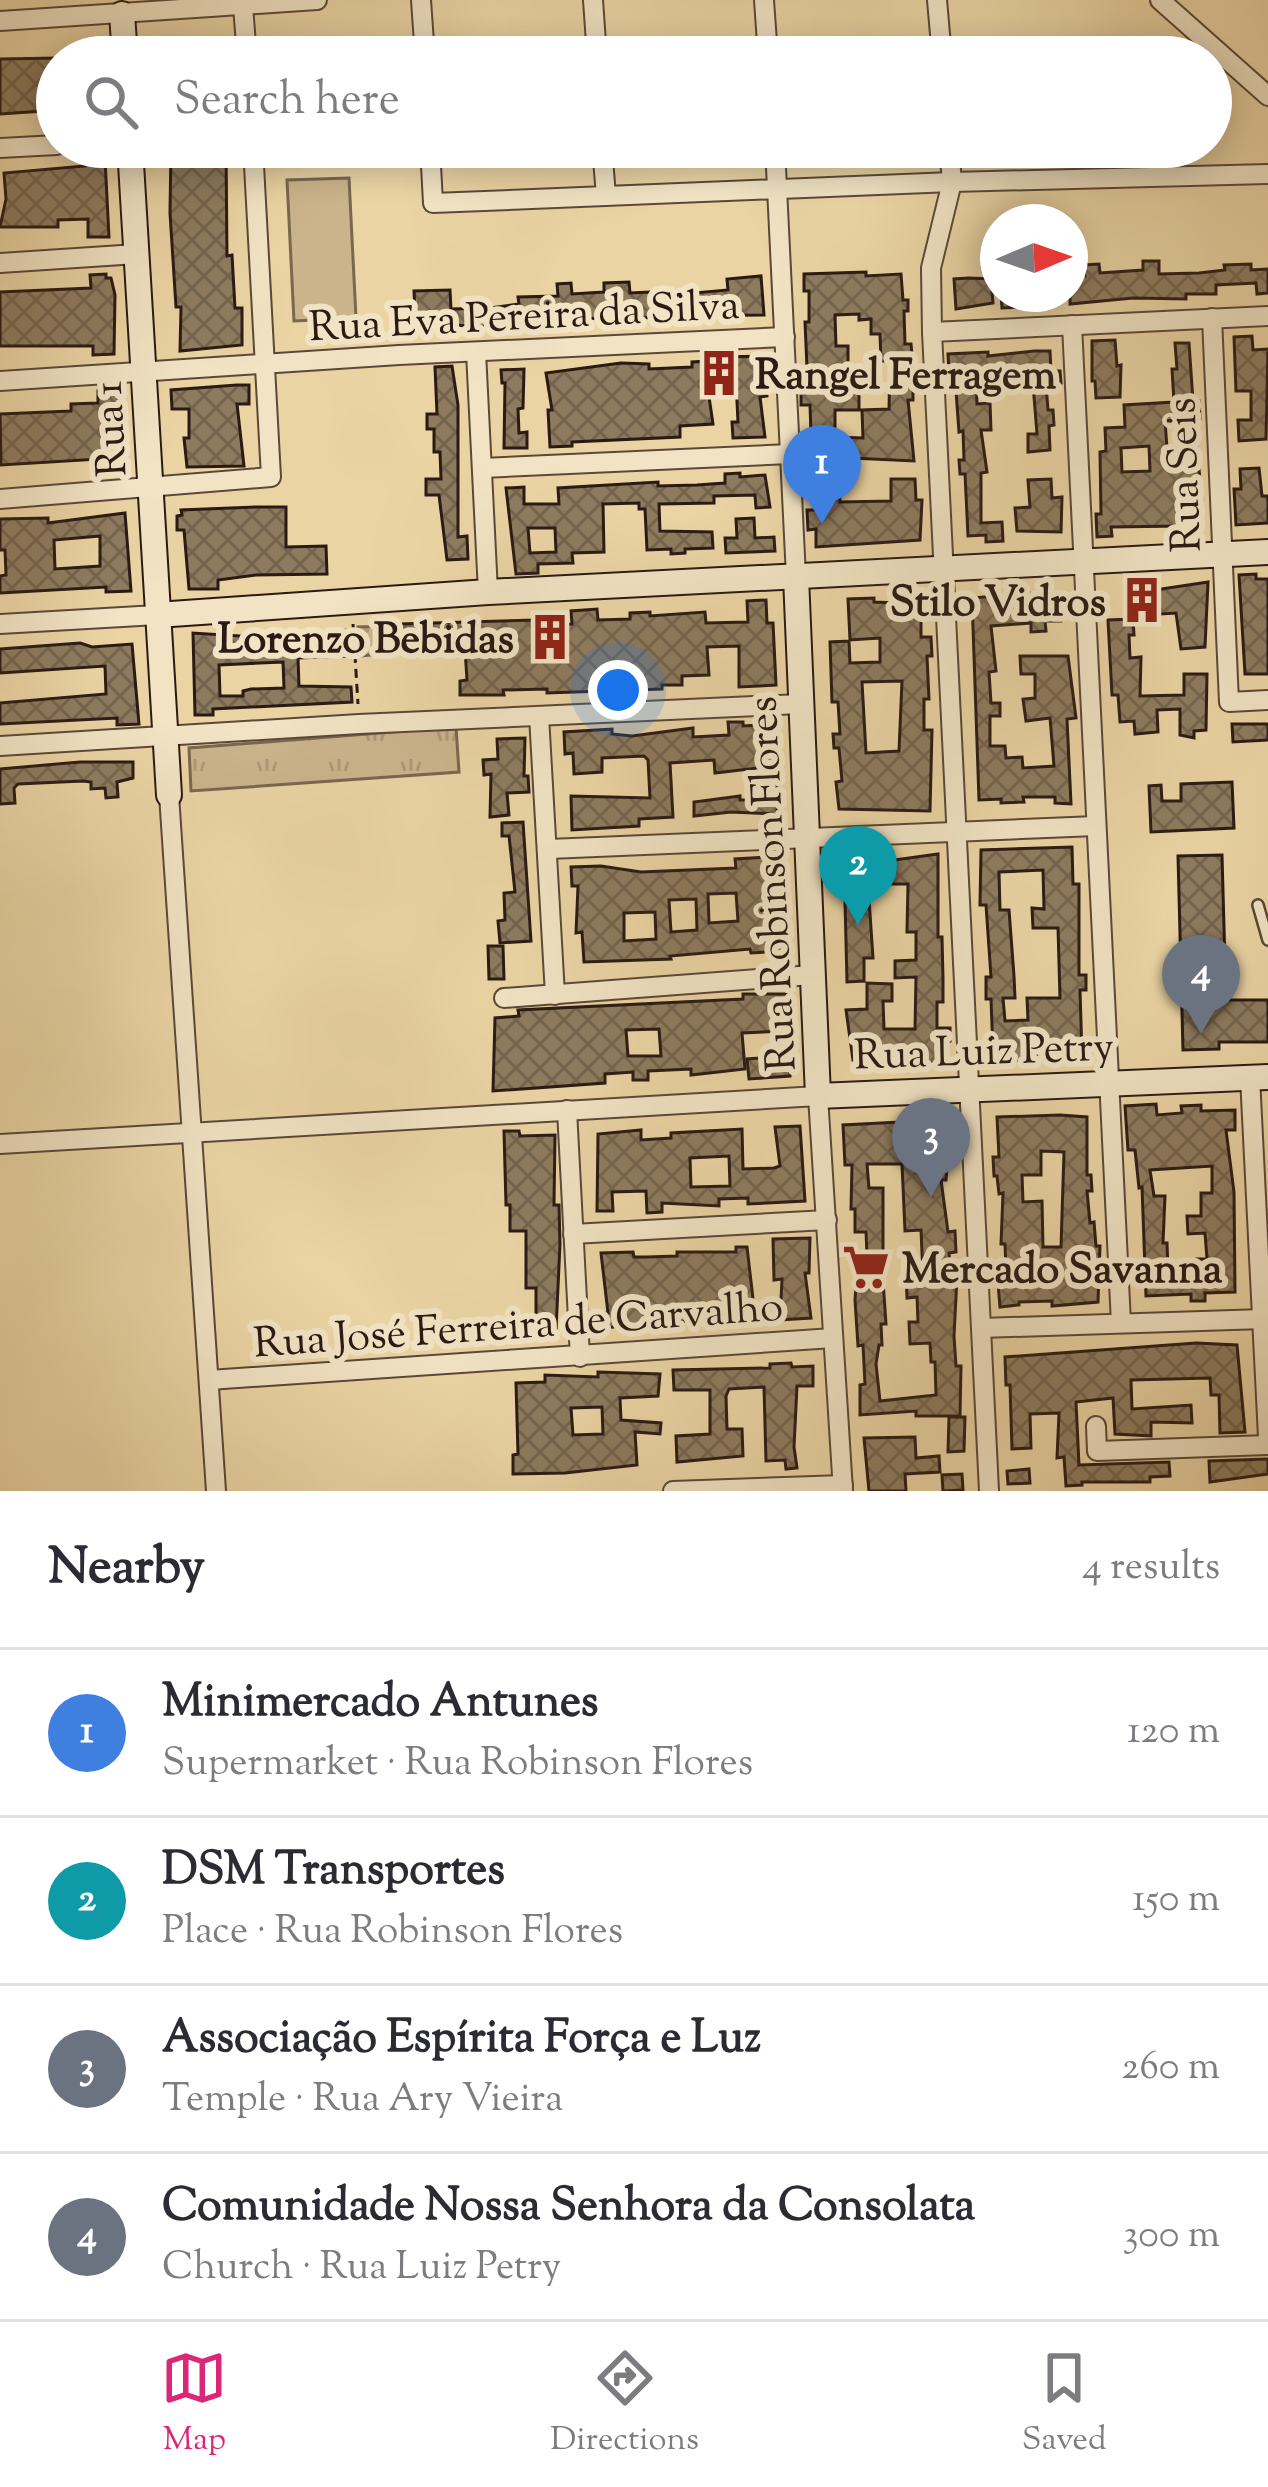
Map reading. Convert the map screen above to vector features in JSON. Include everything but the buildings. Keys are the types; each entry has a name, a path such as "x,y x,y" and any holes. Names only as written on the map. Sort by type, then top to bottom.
{"street":[{"path":"0,21 317,0"},
{"path":"421,0 424,36"},
{"path":"593,0 596,36"},
{"path":"764,0 767,36"},
{"path":"937,0 940,36"},
{"path":"1160,0 1200,36"},
{"path":"243,5 245,36"},
{"path":"122,14 124,36"},
{"path":"1232,65 1268,97"},
{"path":"0,148 36,146"},
{"name":"Rua 1","path":"131,168 169,795"},
{"path":"0,499 271,477 254,168"},
{"path":"432,168 434,203 1268,174"},
{"path":"604,168 606,196"},
{"name":"Rua Robinson Flores","path":"776,168 818,1096 843,1488"},
{"path":"951,168 952,182 931,268 932,332 989,1491"},
{"path":"0,263 136,254"},
{"path":"932,332 1268,316"},
{"name":"Rua Seis","path":"1212,318 1229,702 1268,700"},
{"path":"1072,325 1121,1323"},
{"name":"Rua Eva Pereira da Silva","path":"0,381 785,337"},
{"path":"476,352 488,592"},
{"path":"483,468 790,454"},
{"path":"0,624 488,592 1268,552"},
{"path":"0,746 800,704"},
{"path":"539,716 555,994"},
{"path":"169,795 216,1491"},
{"path":"549,849 1096,826"},
{"path":"504,998 812,975"},
{"path":"1096,1426 1097,1450 1268,1441 1259,1077"},
{"name":"Rua Luiz Petry","path":"0,1144 818,1096 1259,1077"},
{"path":"567,1110 580,1357"},
{"path":"573,1234 827,1220"},
{"path":"981,1328 1264,1319"},
{"name":"Rua José Ferreira de Carvalho","path":"208,1380 833,1338"},
{"path":"673,1491 843,1488"}],"lane":[{"path":"1258,905 1268,940"}],"path":[{"path":"351,603 359,724"}],"green space":[{"path":"349,178 356,318 294,321 287,180"},
{"path":"392,626 392,653 360,656 358,627"},
{"path":"456,727 459,772 191,791 189,748"}],"place":[{"name":"Rangel Ferragem","path":"719,373"},
{"name":"Minimercado Antunes","path":"822,524"},
{"name":"Stilo Vidros","path":"1142,600"},
{"name":"Lorenzo Bebidas","path":"550,637"},
{"name":"DSM Transportes","path":"858,925"},
{"name":"Comunidade Nossa Senhora da Consolata","path":"1201,1034"},
{"name":"Associação Espírita Força e Luz","path":"931,1197"},
{"name":"Mercado Savanna","path":"866,1267"}]}
